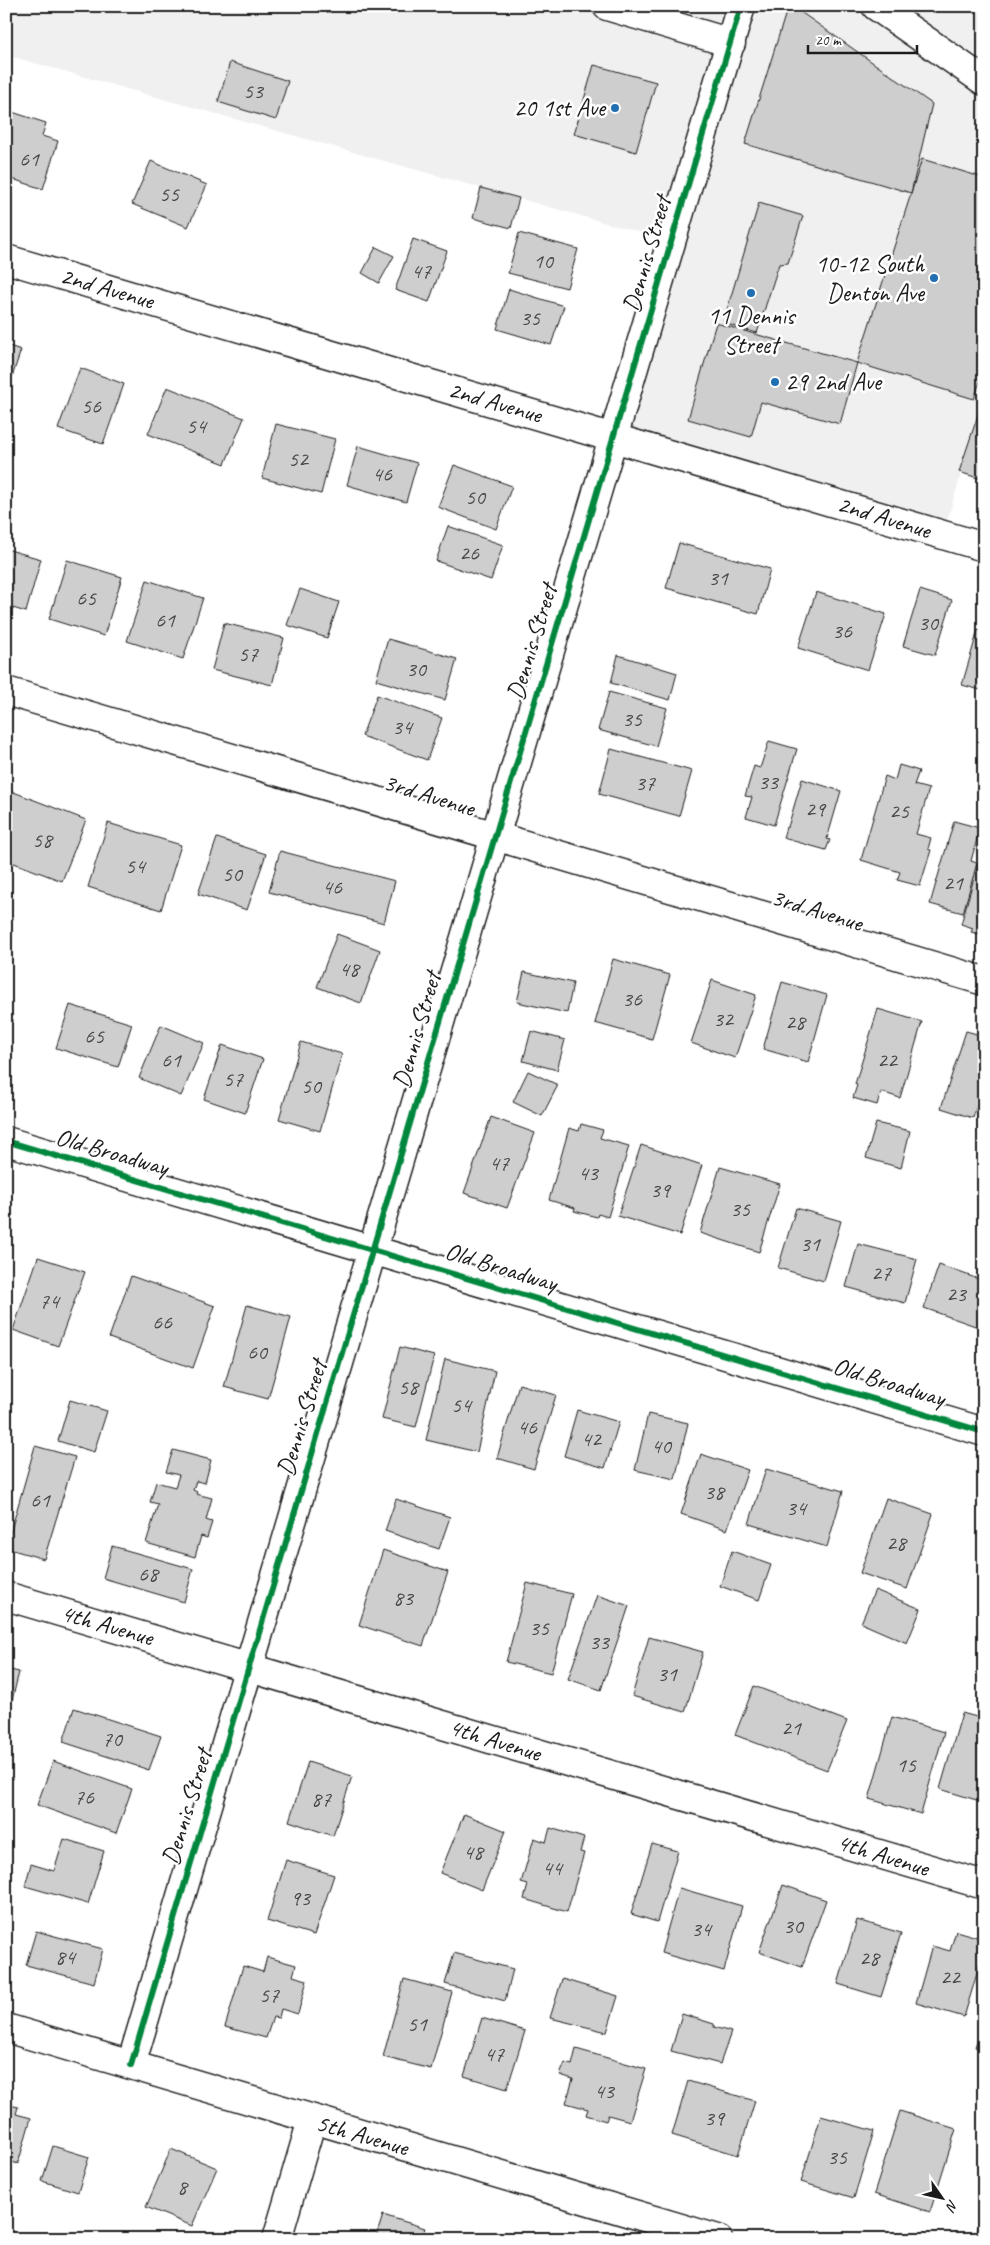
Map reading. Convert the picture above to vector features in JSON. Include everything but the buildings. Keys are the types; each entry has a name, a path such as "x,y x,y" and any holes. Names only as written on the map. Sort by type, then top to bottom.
{"street":[{"path":"607,6 731,43"},
{"name":"Dennis Street","path":"131,2065 741,6"},
{"path":"876,6 984,81"},
{"name":"2nd Avenue","path":"6,259 984,547"},
{"name":"3rd Avenue","path":"6,691 984,981"},
{"name":"Old Broadway","path":"6,1141 984,1432"},
{"name":"4th Avenue","path":"6,1596 984,1885"},
{"name":"5th Avenue","path":"6,2028 712,2238"},
{"path":"277,2239 312,2120"}],"shaded area":[{"path":"6,6 984,6 984,398 944,531 616,435 674,242 6,55"}],"cycle path":[{"path":"131,2065 741,6"},
{"path":"6,1141 984,1432"}],"place":[{"name":"20 1st Ave","path":"615,108"},
{"name":"10-12 South Denton Ave","path":"934,278"},
{"name":"11 Dennis Street","path":"751,293"},
{"name":"29 2nd Ave","path":"775,382"}]}
